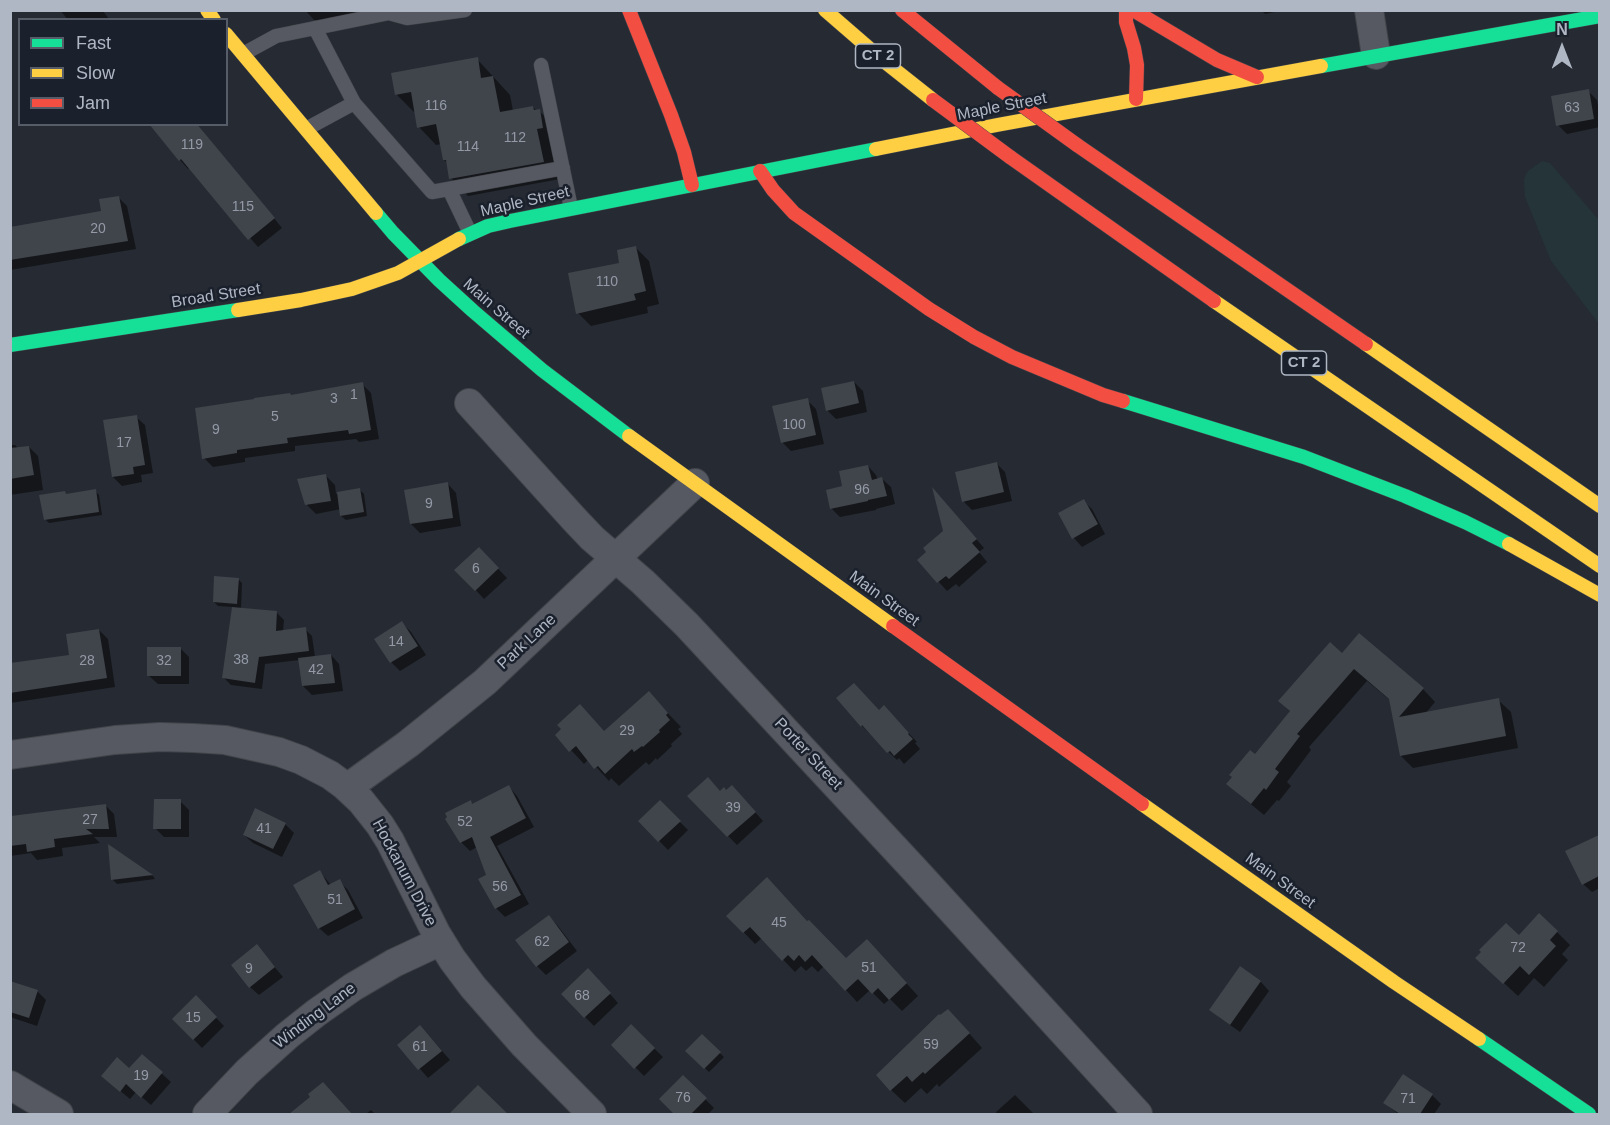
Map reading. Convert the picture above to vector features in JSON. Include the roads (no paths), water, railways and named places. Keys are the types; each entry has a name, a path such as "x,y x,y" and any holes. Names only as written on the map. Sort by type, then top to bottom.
{"main road":[{"path":"629,10 671,115 684,152 692,185"},
{"name":"CT 2","path":"825,10 885,62 1010,158 1599,566"},
{"path":"902,10 998,88 1077,146 1599,507"},
{"path":"1126,10 1126,22 1137,66 1136,99"},
{"path":"1133,10 1217,60 1257,77"},
{"name":"Maple Street","path":"421,261 470,233 510,221 571,208 998,124 1599,16"},
{"name":"Main Street","path":"228,36 393,233 489,326 542,370 1055,742 1394,982 1589,1114"},
{"path":"760,171 773,190 800,218 929,309 1012,357 1103,395 1304,457 1405,496 1523,551 1599,595"},
{"name":"Broad Street","path":"10,345 317,297 375,282 421,261"}],"street":[{"path":"1369,10 1376,55"},
{"name":"Porter Street","path":"469,403 574,519 670,607 740,681 1138,1114"},
{"name":"Park Lane","path":"347,788 408,744 478,687 695,483"},
{"name":"Hockanum Drive","path":"10,755 115,740 171,737 225,740 263,747 301,760 330,776 365,805 386,834 441,941 468,980 503,1022 592,1114"},
{"name":"Winding Lane","path":"207,1114 267,1053 316,1013 394,963 441,941"},
{"path":"10,1084 59,1114"}],"lane":[{"path":"243,54 276,36 388,12 407,18 465,10"},
{"path":"315,28 354,103 432,192 563,168"},
{"path":"541,66 571,208"},
{"path":"306,129 354,103"},
{"path":"449,189 470,233"}]}
